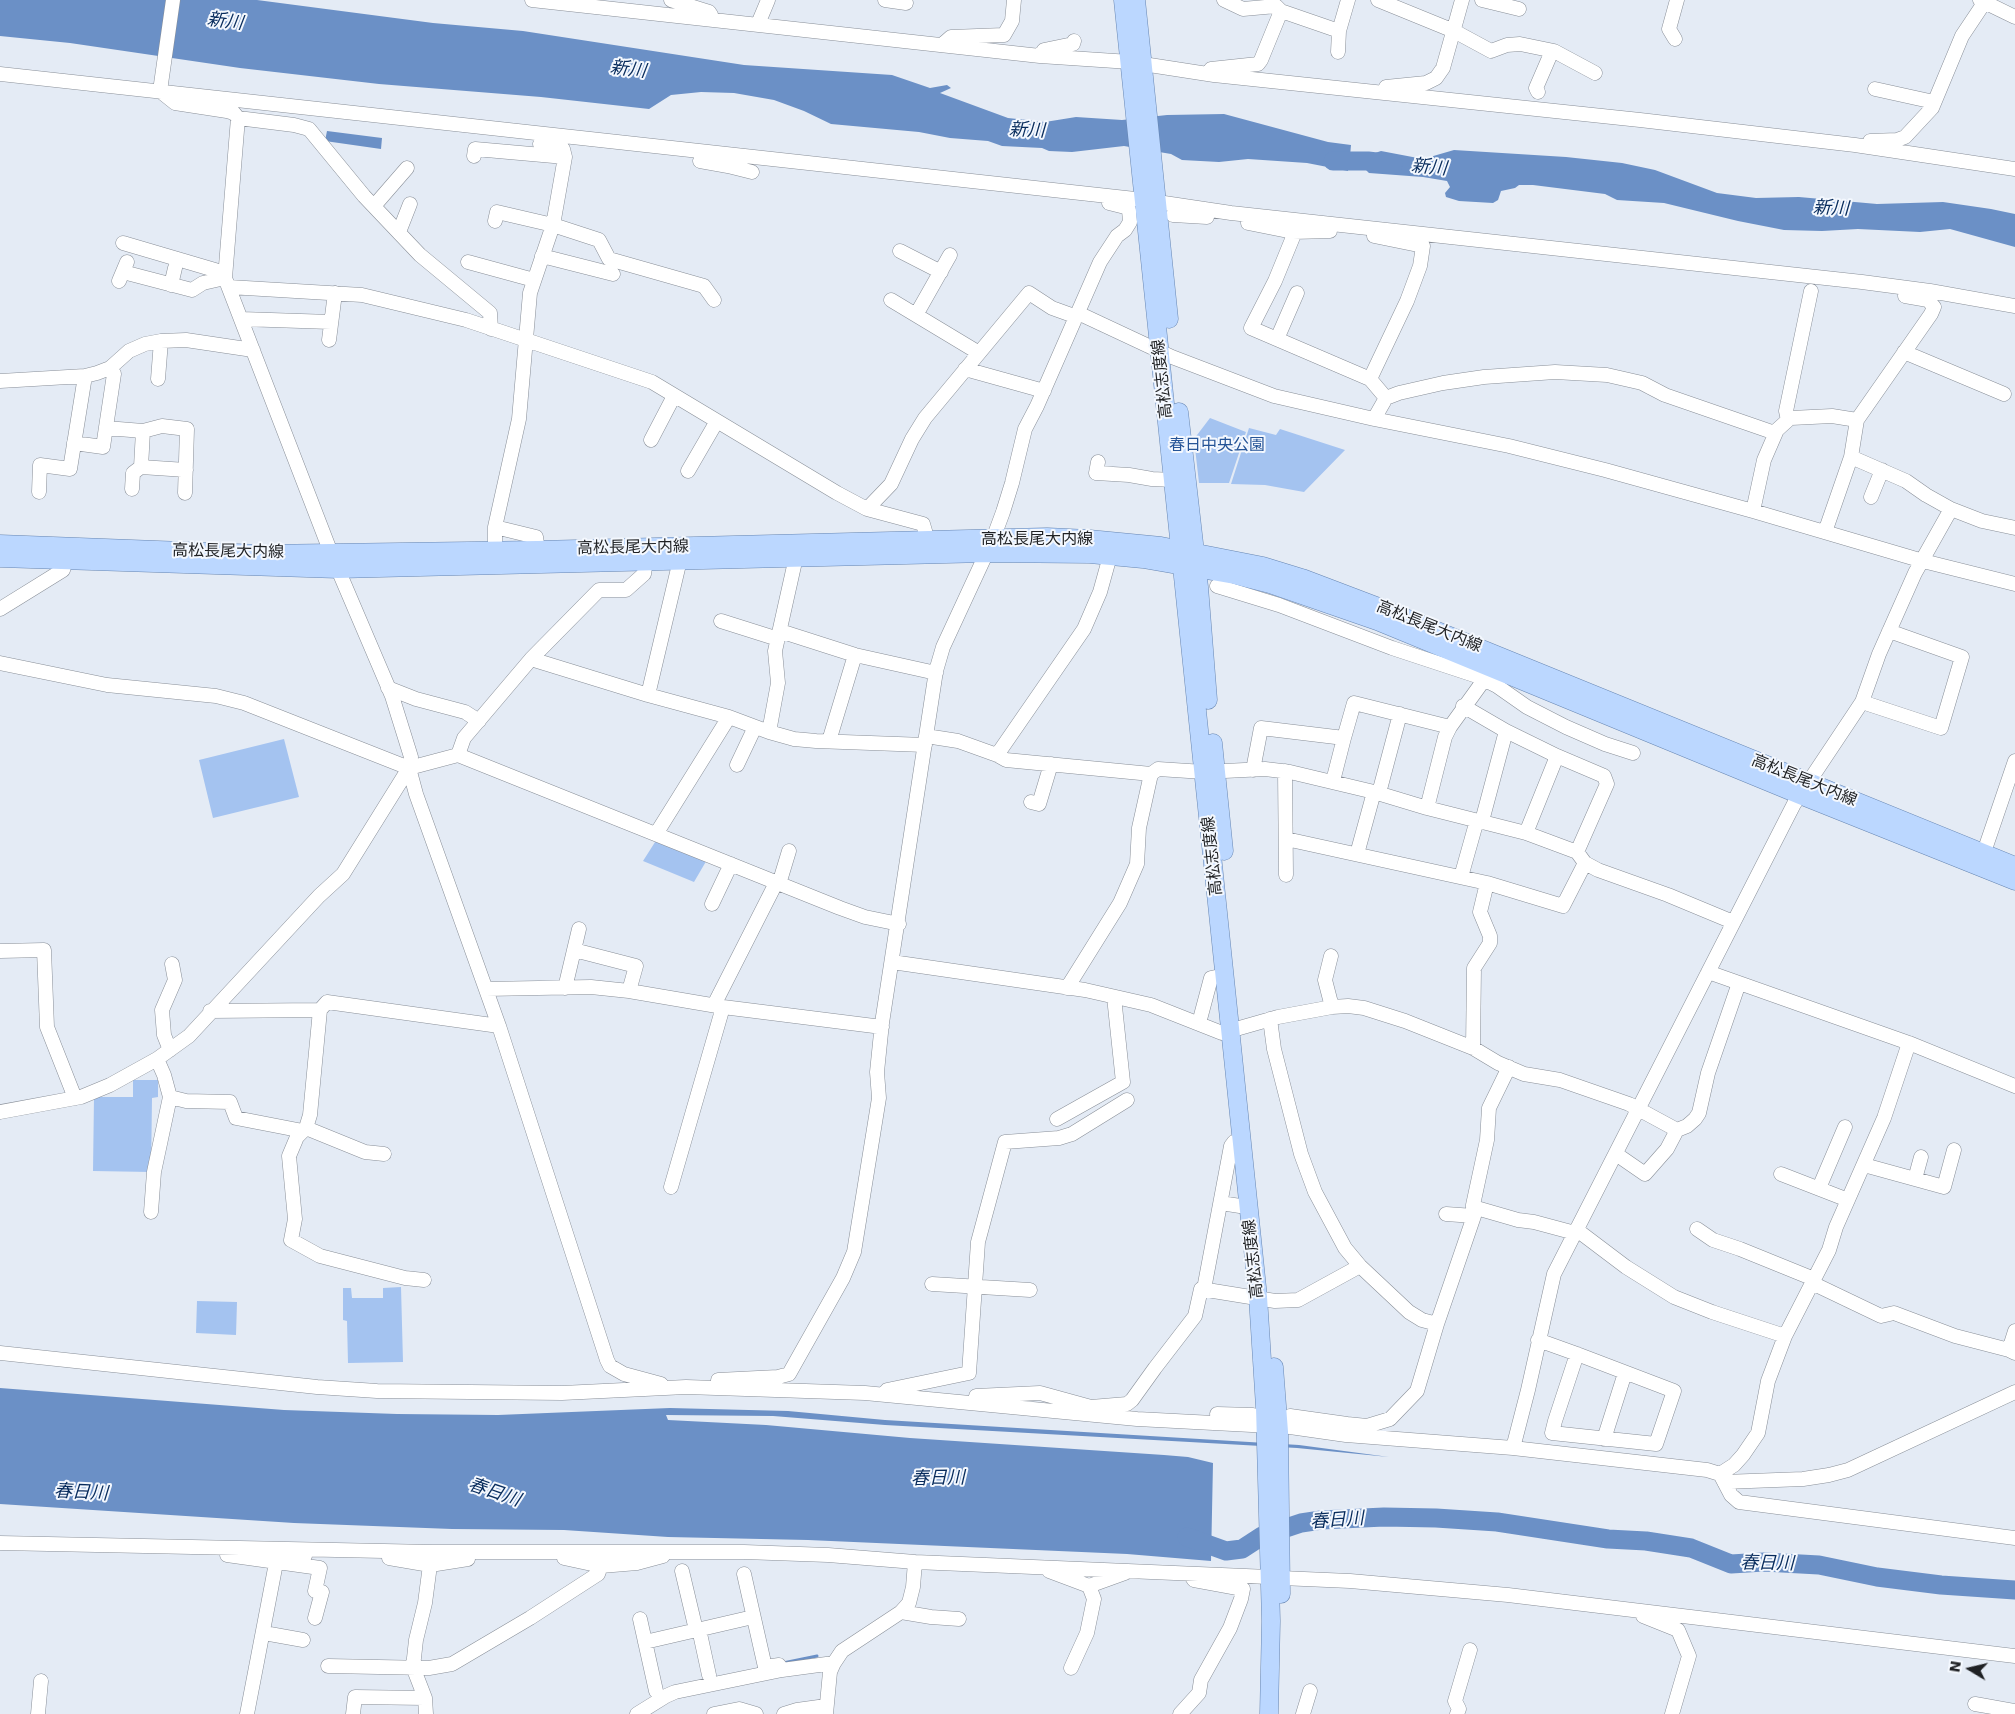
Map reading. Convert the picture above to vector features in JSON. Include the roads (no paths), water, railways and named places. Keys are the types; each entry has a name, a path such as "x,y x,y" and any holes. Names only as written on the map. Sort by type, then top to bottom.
{"main road":[{"name":"高松志度線","path":"1124,0 1136,68"},
{"name":"高松志度線","path":"1136,0 1136,68 1144,203 1166,354 1189,559 1263,1299 1272,1424 1280,1714"},
{"name":"高松志度線","path":"1166,354 1173,480 1189,559"},
{"name":"高松長尾大内線","path":"0,558 66,560 646,561 796,557 990,546 1047,538 1089,539 1147,544 1189,559"},
{"name":"高松長尾大内線","path":"0,544 262,554 335,561 495,551 928,541 1264,566 1302,578 1492,668 1804,789 2015,866"},
{"name":"高松志度線","path":"1210,772 1225,975 1236,1028 1242,1141 1248,1205 1263,1299"},
{"name":"高松長尾大内線","path":"1804,789 2015,881"},
{"name":"高松志度線","path":"1269,1714 1270,1621 1275,1574"}],"street":[{"path":"161,90 173,0"},
{"path":"532,0 1136,68 1201,73 1855,144 2015,169"},
{"path":"671,0 709,12 715,20"},
{"path":"758,24 768,0"},
{"path":"888,0 906,3"},
{"path":"943,45 951,37 1004,35 1012,21 1014,0"},
{"path":"1224,0 1242,9 1250,4 1281,7 1339,31"},
{"path":"1338,52 1339,31 1348,0"},
{"path":"1378,0 1454,31 1491,51 1507,45 1520,44 1552,51 1595,73"},
{"path":"1370,91 1374,88 1426,83 1436,78 1443,68 1462,0"},
{"path":"1482,0 1519,10"},
{"path":"1675,39 1668,29 1677,0"},
{"path":"1855,144 1866,141 1896,140 1905,137 1932,108 1962,36 1984,1 2015,17"},
{"path":"1201,73 1218,67 1258,64 1281,7"},
{"path":"1040,56 1044,50 1073,44 1074,41"},
{"path":"1538,92 1536,88 1552,51"},
{"path":"0,74 161,90 479,128 1070,193 1231,216 1532,244 1862,282 1930,291 2009,305"},
{"path":"1875,89 1934,102"},
{"path":"0,1112 75,1098 110,1085 157,1059 189,1036 318,896 343,874 409,768 411,757 388,688 335,561 226,279 238,118 234,113 227,111 175,103 161,90"},
{"path":"238,118 294,125 309,129 398,232 439,273 490,314 491,328"},
{"path":"479,128 481,135 555,146 564,149 566,157 553,225 530,293 519,419 494,527 495,551"},
{"path":"474,156 475,149 566,157"},
{"path":"670,149 682,158 752,172"},
{"path":"374,206 407,168"},
{"path":"409,768 416,794 499,1026 610,1366 624,1374 679,1387 703,1381 789,1374 843,1278 859,1234 879,1098 877,1072 882,1027 925,740 936,673 943,647 990,546 1012,483 1025,429 1044,391 1100,262 1117,236 1129,226 1144,203"},
{"path":"398,232 410,204"},
{"path":"495,221 497,212 553,225 600,240 609,259 704,286 714,300"},
{"path":"1173,215 1231,216 1293,232 1344,230 1423,246 1420,266 1407,300 1370,379"},
{"path":"1293,232 1293,237 1275,281 1250,328 1370,379 1386,398"},
{"path":"123,242 226,279 335,293 362,294 466,320 652,382 867,509 923,524 928,541"},
{"path":"900,251 941,272"},
{"path":"916,315 950,255"},
{"path":"542,256 613,274"},
{"path":"468,262 491,273 534,280"},
{"path":"171,285 175,268"},
{"path":"123,272 192,290 204,283 226,279"},
{"path":"1862,282 1867,290 1928,300 1934,307"},
{"path":"1788,420 1786,411 1811,291"},
{"path":"329,340 335,293"},
{"path":"867,509 892,484 912,439 925,418 1029,293 1052,308 1077,315 1166,354 1274,396 1374,419 1508,446 1605,470 1753,510 1923,561 2015,584"},
{"path":"1277,339 1297,293"},
{"path":"891,300 979,353"},
{"path":"1825,532 1851,457 1858,420 1934,307 1946,302 1993,309 2009,305"},
{"path":"241,319 331,322"},
{"path":"0,381 85,376 110,368 129,351 145,344 161,341 186,340 253,350"},
{"path":"158,379 161,341"},
{"path":"1904,352 2004,394"},
{"path":"74,443 103,447 114,374 110,368"},
{"path":"966,369 1044,391"},
{"path":"1374,419 1386,398 1399,393 1443,383 1484,377 1555,372 1608,374 1642,383 1665,395 1775,433"},
{"path":"38,492 40,465 70,469 85,376"},
{"path":"651,440 674,396"},
{"path":"1753,510 1764,460 1775,433 1788,420 1791,418 1832,416 1858,420"},
{"path":"688,471 716,421"},
{"path":"106,428 143,431 162,426 187,429 185,493"},
{"path":"141,467 143,431"},
{"path":"1851,457 1906,481 1950,509 1982,521 2015,528"},
{"path":"1098,462 1096,473 1129,475 1152,480 1173,480"},
{"path":"132,488 133,474 141,467 186,470"},
{"path":"1871,497 1882,470"},
{"path":"1513,1448 1554,1274 1733,922 1804,789 1862,702 1879,654 1915,573 1950,509"},
{"path":"494,527 536,537 538,550"},
{"path":"997,754 1084,629 1100,592 1110,556"},
{"path":"769,732 778,683 775,652 796,557"},
{"path":"0,610 63,570 66,560"},
{"path":"648,695 680,560"},
{"path":"458,755 464,738 531,659 599,590 626,590 644,574 646,561"},
{"path":"1217,586 1492,668"},
{"path":"721,621 855,655 936,673"},
{"path":"1862,702 1941,728 1962,657 1889,631"},
{"path":"829,742 855,655"},
{"path":"531,659 648,695 729,717 794,739 829,742 958,741 997,754 1006,760 1151,774 1158,769 1210,772 1265,768 1333,781 1427,808 1526,833 1581,857 1598,870 1668,895 1733,922"},
{"path":"0,663 107,685 208,695 244,703 409,768 458,755 865,917 898,924"},
{"path":"1427,808 1445,738 1450,727 1463,706 1492,668"},
{"path":"1492,668 1497,686 1522,704 1566,727 1610,746 1633,752"},
{"path":"388,688 416,699 465,712 479,721"},
{"path":"1333,781 1354,703 1450,727"},
{"path":"1286,839 1486,883 1563,906 1607,784 1604,776 1506,731 1463,706"},
{"path":"1357,854 1400,714"},
{"path":"656,834 729,717"},
{"path":"737,765 755,727"},
{"path":"1253,770 1262,728 1344,738"},
{"path":"1461,877 1480,821 1506,731"},
{"path":"1526,833 1558,756"},
{"path":"1983,855 2015,761"},
{"path":"1031,802 1038,804 1051,764"},
{"path":"1285,771 1286,875"},
{"path":"1067,988 1120,903 1137,864 1139,828 1151,774"},
{"path":"671,1187 719,1006 778,883 790,851"},
{"path":"712,904 731,864"},
{"path":"1472,1048 1474,968 1490,943 1490,936 1480,912 1486,883"},
{"path":"565,988 579,929"},
{"path":"0,951 44,950 47,1027 75,1098"},
{"path":"574,950 636,966 629,991"},
{"path":"1332,956 1325,980 1332,1007"},
{"path":"892,962 1067,988 1114,997 1151,1005 1222,1033 1270,1019 1332,1007 1364,1008 1405,1021 1472,1048 1524,1074 1560,1080 1629,1104 1638,1111 1677,1130"},
{"path":"170,1050 164,1035 162,1010 175,980 172,964"},
{"path":"1708,972 1909,1043 2015,1086"},
{"path":"1199,1023 1211,978 1225,975"},
{"path":"1616,1154 1645,1174 1667,1149 1677,1130 1687,1126 1699,1113 1708,1073 1739,983"},
{"path":"486,988 591,988 629,991 719,1006 882,1027"},
{"path":"1057,1119 1123,1082 1114,997"},
{"path":"424,1280 405,1278 320,1256 291,1240 295,1219 289,1156 310,1115 320,1010 326,1002 499,1026"},
{"path":"210,1011 320,1010"},
{"path":"1270,1019 1274,1049 1301,1154 1315,1192 1345,1248 1360,1266 1409,1312 1422,1320 1437,1324"},
{"path":"1722,1478 1743,1455 1758,1432 1768,1381 1785,1336 1829,1250 1836,1227 1884,1118 1909,1043"},
{"path":"151,1212 154,1172 170,1097 157,1059"},
{"path":"1347,1430 1390,1419 1417,1391 1473,1211 1487,1140 1489,1108 1509,1067"},
{"path":"170,1097 186,1101 230,1102 236,1118 304,1129 365,1152 384,1154"},
{"path":"872,1394 969,1373 978,1242 1005,1142 1059,1138 1072,1134 1127,1100"},
{"path":"1819,1188 1846,1127"},
{"path":"1091,1411 1127,1404 1132,1400 1154,1368 1195,1316 1201,1289 1204,1289 1231,1146 1234,1142 1242,1141"},
{"path":"1864,1165 1944,1187 1954,1150"},
{"path":"1915,1179 1921,1157"},
{"path":"1781,1174 1848,1200"},
{"path":"1221,1202 1240,1206 1248,1205"},
{"path":"1446,1214 1473,1211 1576,1231 1626,1267 1674,1297 1712,1312 1785,1336"},
{"path":"1697,1229 1713,1240 1740,1249 1813,1281 1881,1316 1894,1312 1955,1336 2012,1351 2015,1331"},
{"path":"1204,1289 1250,1298 1298,1300 1360,1266"},
{"path":"932,1284 1030,1290"},
{"path":"1538,1340 1577,1354 1674,1391 1656,1444 1552,1433 1577,1354"},
{"path":"0,1353 299,1385 377,1391 562,1394 679,1387 872,1394 1091,1411 1177,1421 1272,1424 1347,1430 1707,1470 1722,1478 1803,1479 1848,1470 2015,1392"},
{"path":"1604,1439 1625,1372"},
{"path":"1722,1478 1731,1495 1739,1502 2015,1538"},
{"path":"3,1543 86,1548 193,1550 667,1552 828,1555 900,1559 915,1562 1275,1574 1440,1588 1622,1608 2015,1656"},
{"path":"193,1550 320,1568 315,1591 322,1592 315,1618"},
{"path":"276,1563 291,1557 333,1554 347,1550 430,1565 487,1556 493,1552"},
{"path":"542,1552 601,1566 637,1564 662,1557 667,1552"},
{"path":"784,1714 797,1710 826,1710 830,1672 834,1662 842,1651 901,1612 908,1603 913,1587 915,1562"},
{"path":"247,1714 264,1634 276,1563"},
{"path":"426,1714 425,1698 414,1667 416,1640 425,1603 430,1565"},
{"path":"328,1666 441,1666 463,1658 598,1574 601,1566"},
{"path":"1037,1566 1089,1586 1132,1570"},
{"path":"682,1572 709,1676"},
{"path":"1180,1714 1199,1693 1201,1680 1230,1628 1242,1599 1243,1589 1194,1580 1189,1572"},
{"path":"744,1574 765,1666 776,1664 800,1669"},
{"path":"1071,1668 1087,1633 1094,1599 1089,1586"},
{"path":"1622,1608 1678,1630 1689,1656 1672,1714"},
{"path":"901,1612 959,1619"},
{"path":"645,1642 753,1616"},
{"path":"640,1619 656,1691"},
{"path":"264,1634 302,1640"},
{"path":"1457,1714 1459,1709 1455,1701 1470,1650"},
{"path":"1988,1652 2015,1663"},
{"path":"637,1714 675,1692 782,1670 800,1669 834,1662"},
{"path":"38,1714 41,1681"},
{"path":"1303,1714 1310,1691"},
{"path":"352,1714 355,1697 425,1698"},
{"path":"1975,1704 2015,1711"},
{"path":"714,1714 739,1709 756,1714"}],"water":[{"path":"0,0 257,0 433,23 523,31 744,65 892,75 930,88 947,85 951,88 940,93 1008,118 1045,122 1076,117 1122,120 1167,115 1224,114 1328,142 1351,145 1350,156 1360,158 1359,166 1349,165 1348,171 1307,163 1248,159 1219,162 1182,160 1171,154 1124,146 1072,152 1049,151 1042,148 1002,146 988,141 950,138 919,132 831,124 804,111 774,100 734,93 701,92 671,95 649,109 541,97 379,84 240,68 70,43 0,36"},
{"path":"327,131 382,138 381,149 325,141"},
{"path":"1454,150 1566,157 1622,163 1655,170 1717,193 1756,198 1799,197 1877,204 1943,202 1991,209 2015,214 2015,247 1950,229 1920,232 1858,229 1822,231 1784,230 1664,203 1617,200 1605,194 1533,185 1519,185 1515,188 1501,191 1498,200 1493,203 1459,201 1446,197 1445,193 1450,187 1447,181 1423,177 1369,173 1366,170 1369,155 1381,151 1423,159"},
{"path":"0,1388 284,1410 397,1414 498,1415 670,1408 788,1411 885,1420 1299,1445 1389,1457 1297,1448 885,1425 773,1416 666,1415 668,1420 766,1425 910,1438 1164,1455 1188,1457 1213,1463 1211,1561 1127,1554 808,1540 668,1537 564,1530 452,1529 294,1523 0,1504"}],"waterway":[{"name":"新川","path":"1333,161 1368,161 1393,164"},
{"name":"春日川","path":"1187,1537 1226,1551 1242,1549 1262,1536 1301,1523 1321,1520 1384,1517 1436,1518 1497,1522 1608,1539 1646,1541 1691,1548 1731,1564 1764,1562 1819,1565 1877,1577 1941,1585 2015,1590"},
{"path":"783,1663 817,1656"}],"park label":[{"name":"春日中央公園","path":"1217,446"}]}
